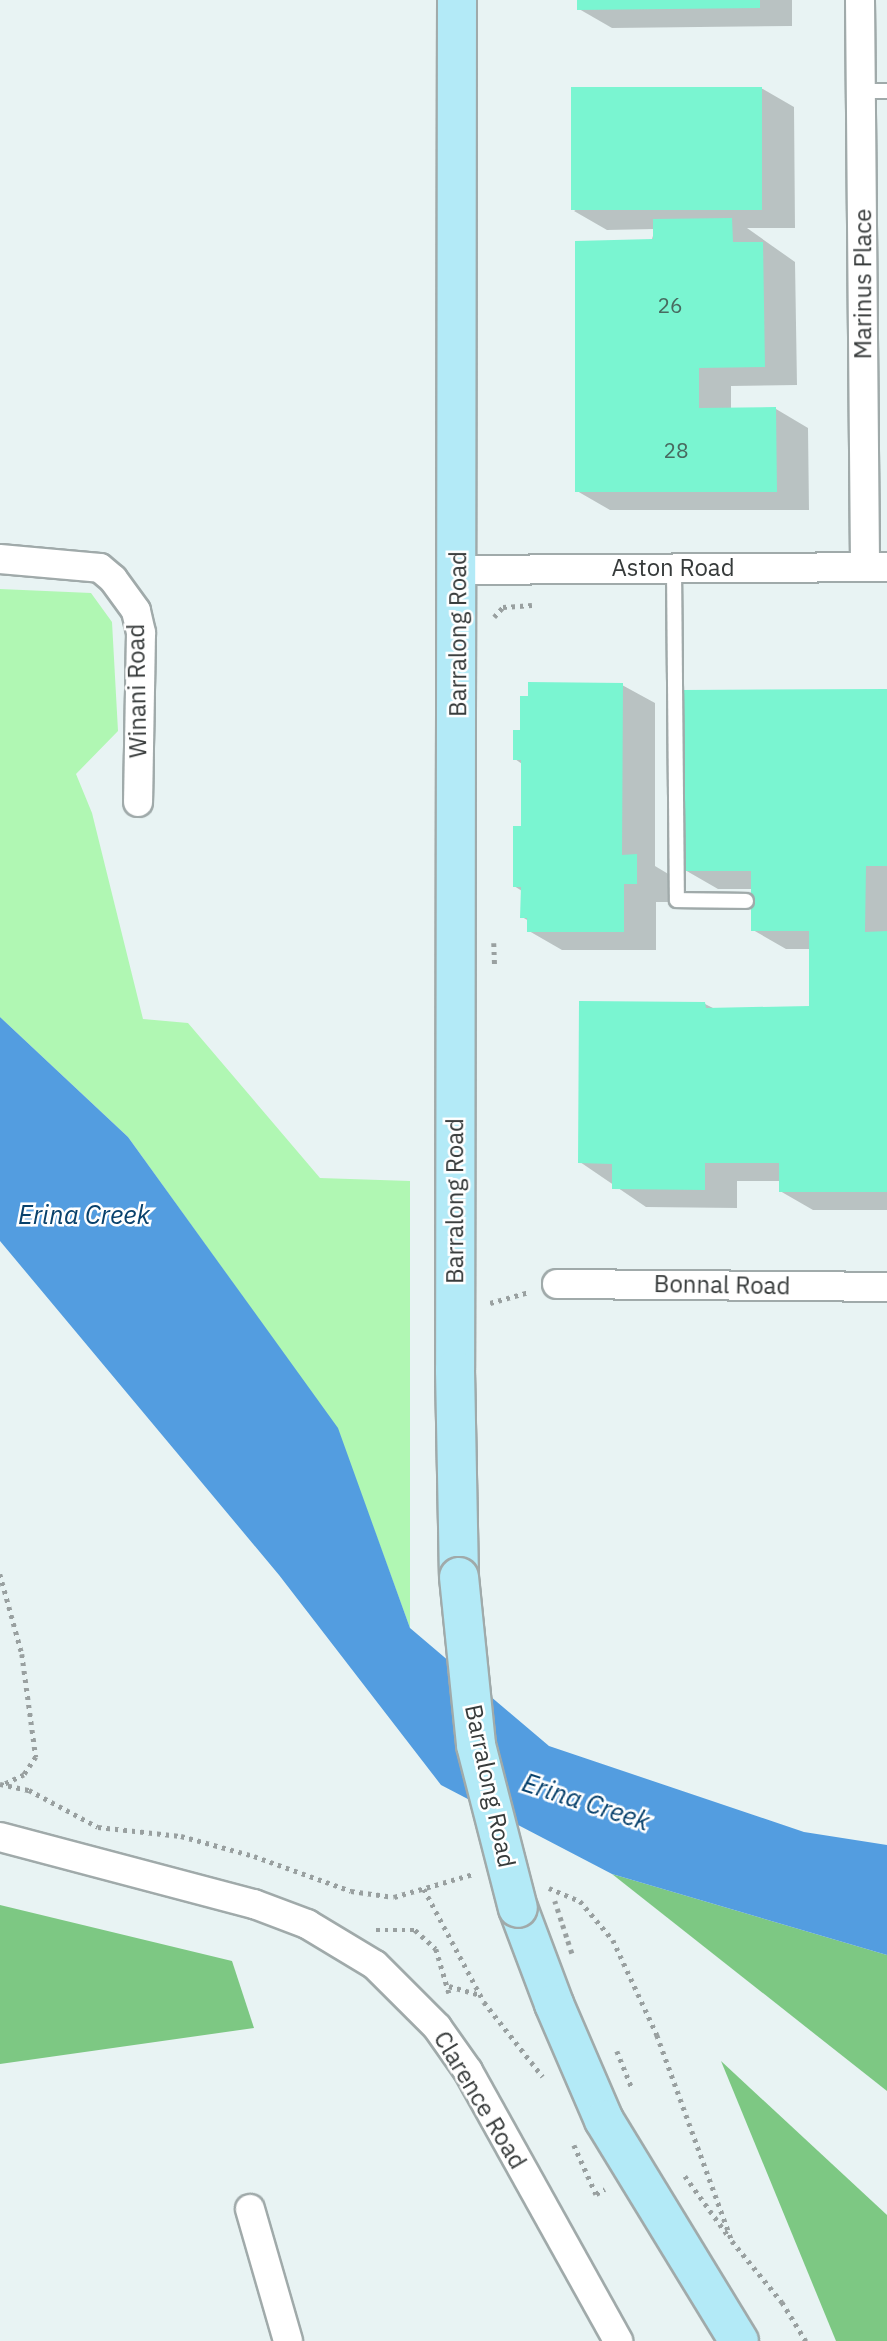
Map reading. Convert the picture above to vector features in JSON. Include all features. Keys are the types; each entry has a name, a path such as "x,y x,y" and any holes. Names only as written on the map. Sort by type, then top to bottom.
{"street":[{"name":"Barralong Road","path":"457,0 459,570 454,1370 459,1577 476,1745 537,1892 554,2004 604,2120 739,2341"},
{"name":"Marinus Place","path":"860,0 874,91 876,567"},
{"name":"Winani Road","path":"0,559 100,569 114,579 136,611 142,633 138,802"},
{"name":"Aston Road","path":"459,570 876,567"},
{"name":"Bonnal Road","path":"557,1284 887,1287"},
{"name":"Clarence Road","path":"0,1837 254,1904 307,1924 375,1965 437,2027 468,2071 618,2341"},
{"path":"250,2209 289,2341"}],"lane":[{"path":"674,568 677,900 746,901"}],"path":[{"path":"487,1304 557,1284"},
{"path":"0,1574 22,1654 36,1757 24,1775 2,1784"},
{"path":"2,1784 29,1790 98,1827 181,1836 254,1856 351,1891 394,1897 478,1872"},
{"path":"424,1889 481,1995 550,2087"},
{"path":"537,1892 578,1966"},
{"path":"537,1892 580,1901 613,1940 657,2035 732,2241"},
{"path":"449,1986 481,1995"},
{"path":"612,2040 639,2100"},
{"path":"570,2132 596,2194 637,2173"},
{"path":"676,2164 732,2241 782,2302 806,2341"}],"green space":[{"path":"0,589 91,593 112,622 118,731 76,774 92,813 143,1019 188,1023 320,1178 410,1181 410,1628 337,1428 128,1137 0,1017"},
{"path":"612,1874 887,1955 887,2091"},
{"path":"0,1905 232,1961 254,2028 0,2064"},
{"path":"721,2061 887,2215 887,2341 836,2341"}],"water":[{"name":"Erina Creek","path":"0,1017 128,1137 338,1428 410,1628 549,1746 804,1832 887,1845 887,1955 612,1874 441,1785 279,1575 0,1241"}],"building":[{"path":"577,0 760,0 760,8 577,10"},
{"path":"571,87 762,87 762,210 571,210"},
{"path":"732,218 733,242 763,242 765,367 699,368 699,408 776,407 777,492 575,492 575,241 653,239 653,219"},
{"path":"528,682 623,683 622,855 637,854 637,884 624,884 624,932 527,932 527,918 520,918 521,887 513,887 513,826 521,826 521,760 513,760 513,730 520,730 520,696 528,696"},
{"path":"887,689 887,866 866,866 865,932 887,931 887,1192 779,1192 779,1163 705,1163 705,1190 612,1189 612,1164 578,1163 579,1001 705,1002 706,1008 809,1006 809,931 751,931 751,871 683,871 683,690"}]}
